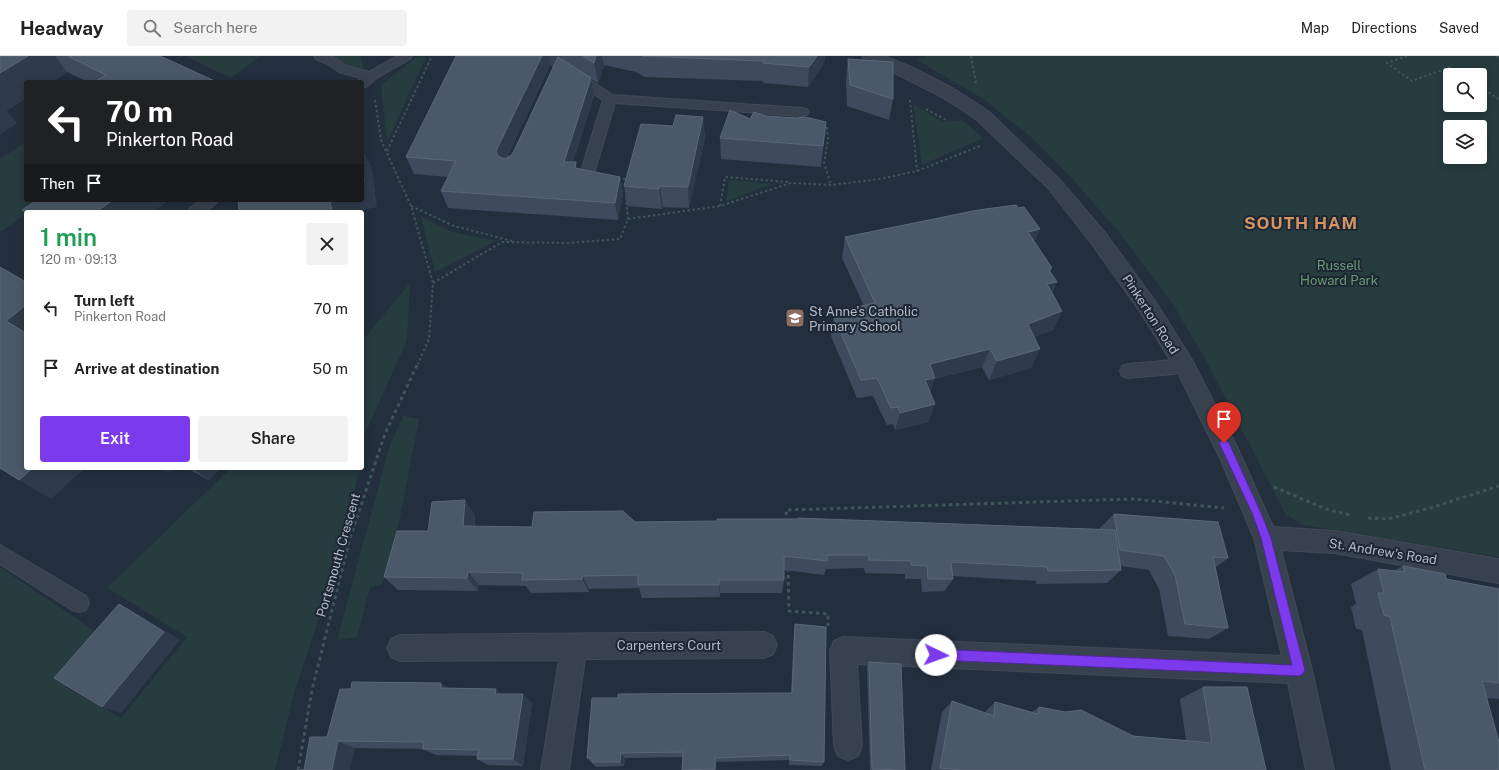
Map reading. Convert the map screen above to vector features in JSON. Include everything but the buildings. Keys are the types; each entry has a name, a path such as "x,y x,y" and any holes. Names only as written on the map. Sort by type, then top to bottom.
{"street":[{"name":"Pinkerton Road","path":"870,56 905,71 948,93 982,115 1054,184 1099,239 1148,307 1185,366 1230,456 1266,538 1299,670 1320,770"},
{"name":"St. Andrew's Road","path":"1266,538 1335,542 1499,571"},
{"name":"Carpenters Court","path":"400,648 764,645"},
{"path":"555,770 574,646"},
{"path":"848,746 843,650 1299,670"}],"lane":[{"path":"320,56 332,61 343,69 369,78 406,56"},
{"path":"552,79 555,60 610,99 803,111"},
{"path":"587,174 610,99"},
{"path":"198,210 208,202"},
{"path":"1128,371 1185,366"},
{"path":"0,554 79,603"}],"path":[{"path":"386,152 432,56"},
{"path":"1406,56 1387,63 1412,81 1443,70"},
{"name":"Portsmouth Crescent","path":"298,770 312,690 350,538 385,434 429,339 433,283 411,206 381,140 369,78"},
{"path":"1487,92 1499,99"},
{"path":"910,100 917,171"},
{"path":"827,128 828,140 824,162 831,185"},
{"path":"720,206 725,177 831,185 880,179 917,171 1005,136"},
{"path":"587,174 625,179 626,185"},
{"path":"628,219 720,206 791,182"},
{"path":"433,283 502,242 567,243 620,239 628,219 626,192"},
{"path":"411,206 454,226 518,243"},
{"path":"1362,518 1388,519 1430,508 1499,486"},
{"path":"1273,487 1326,509 1355,516"},
{"path":"787,526 786,510 1133,499 1230,509"},
{"path":"788,565 789,611 828,614 829,650 843,650"}],"green space":[{"path":"185,56 261,56 231,78"},
{"path":"328,56 361,56 364,72"},
{"name":"Russell Howard Park","path":"927,56 1499,56 1499,557 1304,525 1286,515 1207,362 1171,301 1119,232 1069,175 1032,138 985,100 917,60"},
{"path":"426,57 388,141 381,85 415,58"},
{"path":"913,104 943,122 962,120 983,138 922,165"},
{"path":"24,143 24,202 44,202 30,210 24,210 24,215 0,232 0,159"},
{"path":"729,180 772,184 726,201"},
{"path":"421,216 452,232 496,241 435,272"},
{"path":"410,283 407,340 365,434 364,440 364,339"},
{"path":"403,416 419,419 399,523 382,584 370,587 357,637 337,640 389,448"},
{"path":"229,470 359,470 344,543 294,693 275,770 0,770 0,567 107,639 66,687 121,718 187,637 107,588"}],"place":[{"name":"St Anne's Catholic Primary School","path":"795,318"}],"district":[{"name":"SOUTH HAM","path":"1301,223"}],"route":[{"path":"936,655 1299,670 1266,538 1224,443"}]}
